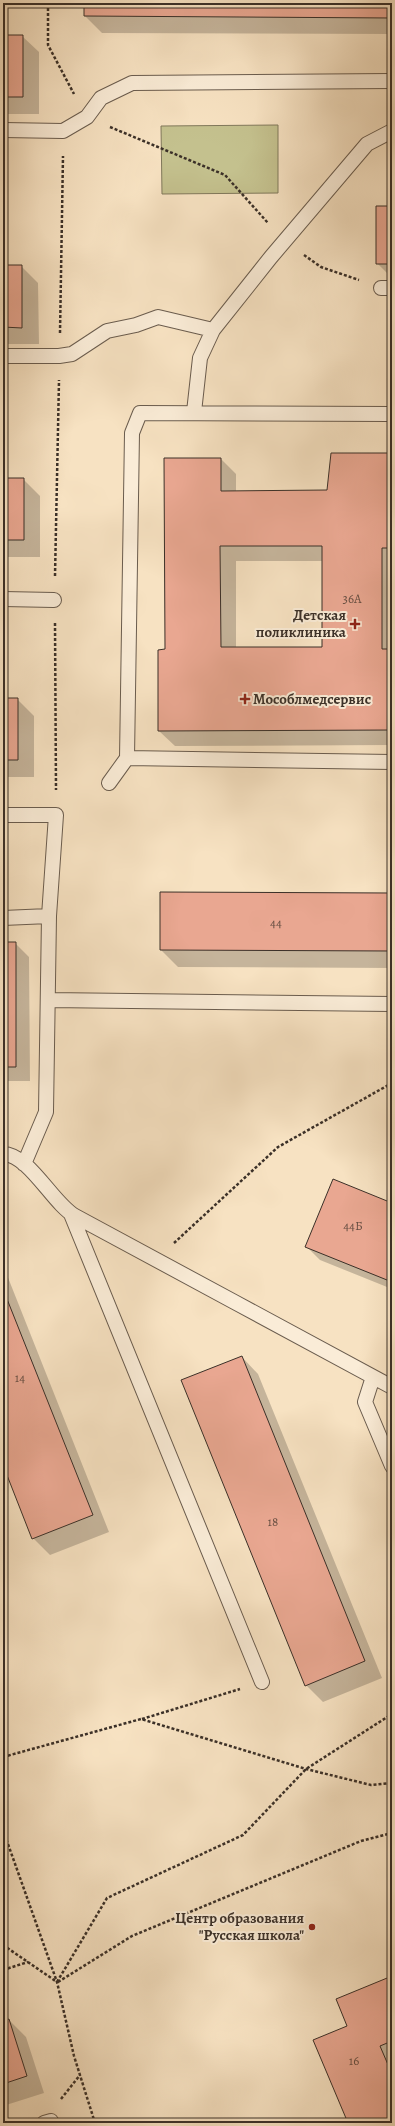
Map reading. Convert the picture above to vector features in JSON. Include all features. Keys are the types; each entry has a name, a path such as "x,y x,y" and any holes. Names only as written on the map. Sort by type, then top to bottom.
{"lane":[{"path":"3,130 63,131 87,117 101,98 132,83 392,81"},
{"path":"194,412 200,358 213,330 284,241 367,144 392,131"},
{"path":"3,356 59,356 72,354 107,331 136,325 158,318 213,330"},
{"path":"109,783 127,758 132,433 140,413 194,412 392,414"},
{"path":"3,599 54,600"},
{"path":"127,758 392,762"},
{"path":"3,815 56,815 49,916 49,1000 46,1112 24,1164"},
{"path":"3,918 49,916"},
{"path":"49,1000 392,1004"},
{"path":"3,1154 8,1154 24,1164 71,1214 392,1387"},
{"path":"71,1214 262,1682"},
{"path":"373,1377 365,1402 392,1466"}],"path":[{"path":"48,3 48,45 87,117 225,175 284,241 321,267 386,288"},
{"path":"56,815 54,600 63,131"},
{"path":"156,1260 278,1147 392,1083"},
{"path":"3,1757 141,1720 262,1682"},
{"path":"58,1982 107,1898 243,1835 306,1769 392,1714"},
{"path":"141,1720 306,1769 370,1785 392,1783"},
{"path":"3,1830 58,1982 80,2074 95,2123"},
{"path":"58,1982 132,1936 361,1841 392,1833"},
{"path":"3,1945 58,1982"},
{"path":"3,1970 29,1962"},
{"path":"49,2122 58,2103 80,2074"}],"shaded area":[{"path":"278,125 278,193 162,194 161,126"}],"building":[{"path":"84,3 392,3 392,18 84,16"},
{"path":"3,35 23,35 23,97 3,97"},
{"path":"376,206 392,206 392,264 376,264"},
{"path":"3,265 22,265 22,328 3,327"},
{"path":"331,453 392,453 392,548 382,548 382,649 392,649 392,730 158,731 158,650 165,649 164,458 221,458 221,491 327,490","holes":["220,546 322,546 322,647 221,647"]},
{"path":"3,478 24,478 24,540 3,540"},
{"path":"3,698 18,698 18,760 3,760"},
{"path":"160,892 392,893 392,951 160,950"},
{"path":"3,942 16,942 16,1067 3,1067"},
{"path":"333,1179 392,1203 392,1282 305,1247"},
{"path":"3,1289 93,1515 32,1539 3,1465"},
{"path":"242,1356 365,1661 305,1686 181,1380"},
{"path":"392,1976 392,2041 380,2046 392,2074 392,2123 348,2123 313,2040 347,2026 336,1999"},
{"path":"9,2019 27,2076 3,2084 3,2021"}],"place":[{"name":"Детская поликлиника","path":"355,624"},
{"name":"Мособлмедсервис","path":"245,699"},
{"name":"Центр образования \"Русская школа\"","path":"312,1927"}]}
